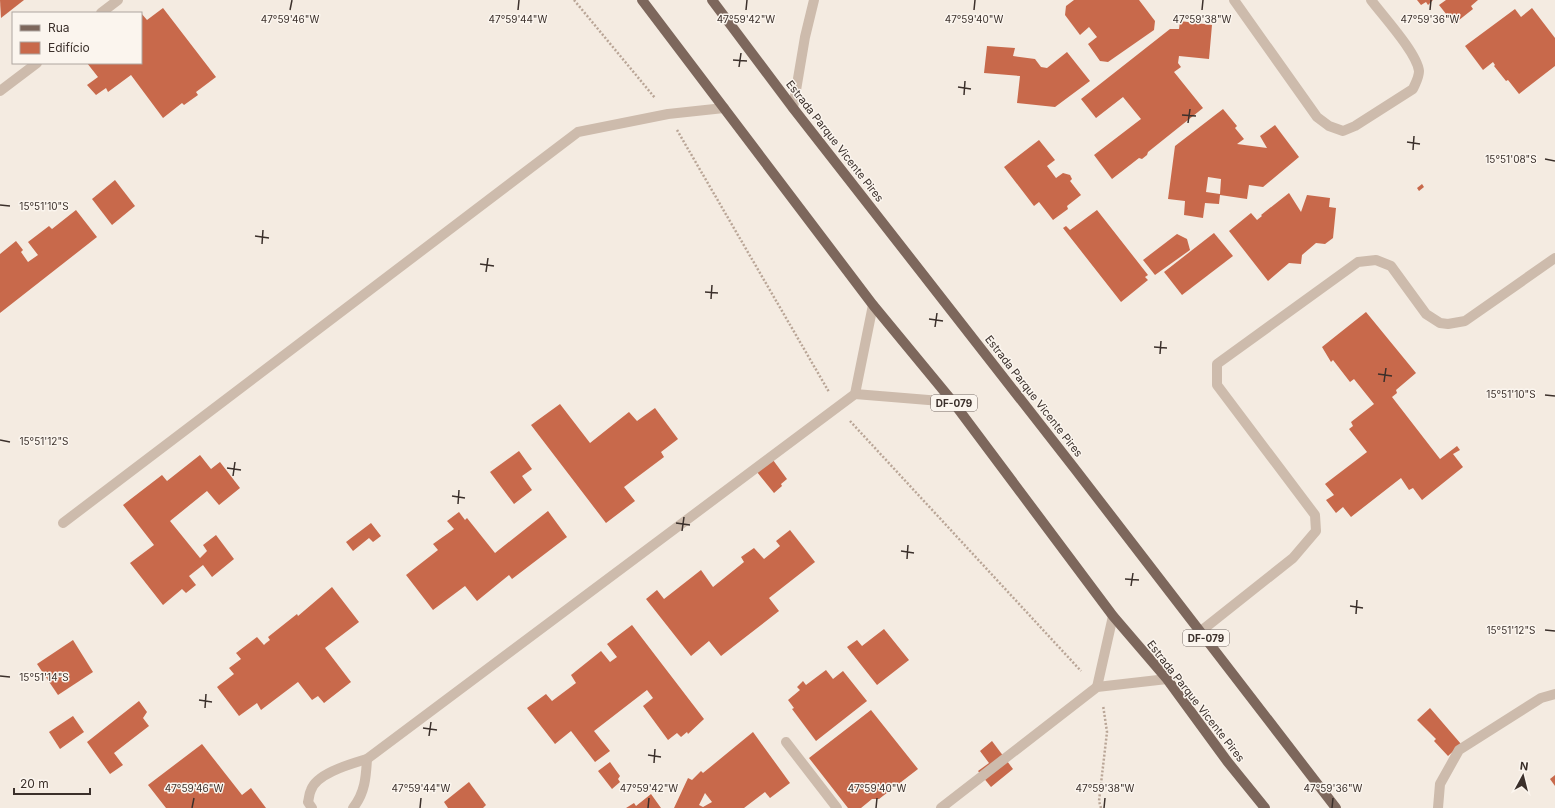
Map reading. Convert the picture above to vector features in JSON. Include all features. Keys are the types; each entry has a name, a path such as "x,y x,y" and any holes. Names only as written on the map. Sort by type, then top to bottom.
{"main road":[{"name":"Estrada Parque Vicente Pires","path":"642,0 873,306 953,402 1113,616 1167,679 1227,761 1265,808"},
{"name":"Estrada Parque Vicente Pires","path":"712,0 793,108 1201,631 1336,808"}],"street":[{"path":"102,12 118,0"},
{"path":"793,108 805,37 814,0"},
{"path":"1234,0 1317,117 1329,126 1342,131 1355,126 1412,89 1417,80 1419,71 1412,54 1371,0"},
{"path":"0,92 36,64"},
{"path":"62,523 578,132 668,114 724,108"},
{"path":"1201,631 1293,558 1316,531 1315,515 1217,385 1217,364 1358,262 1376,260 1391,266 1426,314 1440,322 1448,324 1465,322 1555,258"},
{"path":"855,394 873,306"},
{"path":"312,808 308,802 311,789 321,777 350,764 367,759 855,394 953,402"},
{"path":"1097,687 1113,616"},
{"path":"941,808 1097,687 1167,679"},
{"path":"1438,808 1440,784 1459,750 1541,698 1555,694"},
{"path":"786,742 837,808"},
{"path":"353,808 365,785 367,759"}],"building":[{"path":"0,0 24,0 1,18"},
{"path":"1074,0 1139,0 1155,21 1154,30 1108,62 1100,61 1088,44 1097,37 1089,27 1080,35 1065,15 1066,6"},
{"path":"1417,0 1433,0 1428,5 1426,2 1421,5"},
{"path":"1446,0 1478,0 1471,6 1473,9 1454,24 1439,5"},
{"path":"163,8 216,77 196,92 198,95 184,105 182,103 163,118 131,75 108,92 106,88 96,95 87,85 98,77 88,64 142,64 142,14 147,20"},
{"path":"1532,8 1555,38 1555,66 1519,94 1508,80 1506,81 1494,66 1495,65 1493,62 1483,70 1465,46 1515,9 1521,17"},
{"path":"1180,21 1212,25 1209,59 1179,56 1178,63 1181,67 1174,72 1203,108 1148,152 1142,159 1139,158 1112,179 1094,155 1141,119 1123,97 1096,118 1081,99 1170,29 1179,29"},
{"path":"987,46 1015,48 1013,56 1035,59 1041,67 1047,68 1067,52 1090,81 1055,107 1017,103 1020,76 984,73"},
{"path":"1223,109 1237,126 1235,128 1244,139 1237,144 1267,148 1260,136 1275,125 1299,157 1263,187 1249,185 1247,199 1220,195 1219,204 1205,203 1203,218 1184,215 1185,201 1168,199 1175,146","holes":["1208,177 1221,179 1220,194 1206,192"]},
{"path":"1039,140 1055,160 1047,166 1056,178 1063,173 1070,175 1072,179 1070,181 1081,195 1067,206 1068,209 1053,220 1039,202 1034,206 1004,167"},
{"path":"115,180 135,206 112,225 92,199"},
{"path":"1422,184 1424,187 1419,191 1417,188"},
{"path":"1289,193 1301,212 1307,195 1330,198 1329,207 1336,208 1333,238 1325,244 1316,243 1302,255 1301,264 1289,263 1268,281 1229,231 1251,213 1257,220 1262,216 1261,215"},
{"path":"76,210 97,237 0,313 0,254 16,241 23,250 21,252 28,262 38,255 28,242 49,226 52,229"},
{"path":"1097,210 1148,275 1145,277 1148,280 1121,302 1063,228 1066,226 1070,230"},
{"path":"1214,233 1233,256 1182,295 1164,272"},
{"path":"1177,234 1187,239 1190,250 1155,275 1143,260"},
{"path":"1366,312 1416,373 1396,390 1397,393 1392,397 1440,459 1457,446 1460,450 1453,454 1463,467 1422,500 1413,488 1409,490 1401,478 1351,517 1343,507 1336,513 1326,500 1334,495 1325,484 1367,452 1349,429 1353,426 1351,422 1374,404 1354,379 1350,382 1333,360 1331,362 1322,347"},
{"path":"560,404 590,443 629,412 637,421 655,408 678,439 661,452 664,457 624,487 635,501 606,523 531,425"},
{"path":"519,451 532,469 522,476 532,490 514,504 490,472"},
{"path":"200,455 211,469 220,462 240,488 219,505 207,491 170,521 200,558 207,551 203,545 216,535 234,559 212,577 203,565 189,576 196,585 186,593 182,589 163,605 130,563 154,545 123,505 162,475 167,481"},
{"path":"773,460 787,479 774,493 757,472"},
{"path":"548,511 567,537 512,579 509,575 477,601 465,586 433,610 406,575 438,550 433,544 454,529 447,521 459,512 465,520 467,518 495,553"},
{"path":"371,523 381,536 373,542 369,538 353,551 346,542"},
{"path":"790,530 815,562 769,598 779,611 721,656 709,641 691,656 646,599 657,590 664,599 701,570 713,587 744,562 741,557 754,548 764,559 780,546 776,541"},
{"path":"332,587 359,622 325,648 351,682 324,703 318,696 312,700 298,682 261,710 257,703 239,716 217,687 234,674 229,668 241,659 236,653 257,637 264,645 270,640 268,637 297,614 298,616"},
{"path":"632,625 704,719 688,734 687,732 681,737 677,733 668,740 643,706 653,698 647,690 594,731 610,751 595,762 571,731 555,744 527,708 546,694 552,701 576,683 571,675 601,651 610,662 617,657 607,644"},
{"path":"884,629 909,660 877,685 847,647 857,640 862,646"},
{"path":"73,640 93,672 58,695 37,664"},
{"path":"826,670 833,679 843,671 867,701 816,741 792,709 794,708 788,700 800,690 797,687 803,681 806,685"},
{"path":"139,701 147,712 143,718 149,726 114,753 123,765 110,774 87,742"},
{"path":"1430,708 1461,744 1448,756 1434,741 1436,739 1417,720"},
{"path":"871,710 918,769 879,799 872,799 861,808 848,808 809,758"},
{"path":"73,716 84,732 60,749 49,732"},
{"path":"753,732 790,783 770,798 765,792 744,808 674,808 688,778 692,780 701,771 703,773","holes":["705,793 712,802 703,807 699,805"]},
{"path":"992,741 1013,769 991,787 978,771 989,763 980,751"},
{"path":"202,744 242,795 251,788 266,808 166,808 148,785"},
{"path":"610,762 620,776 618,779 620,782 612,789 598,771"},
{"path":"1555,775 1555,786 1550,779"},
{"path":"469,782 486,805 483,808 448,808 444,802"},
{"path":"651,794 661,808 626,808 634,803 636,806"}]}
